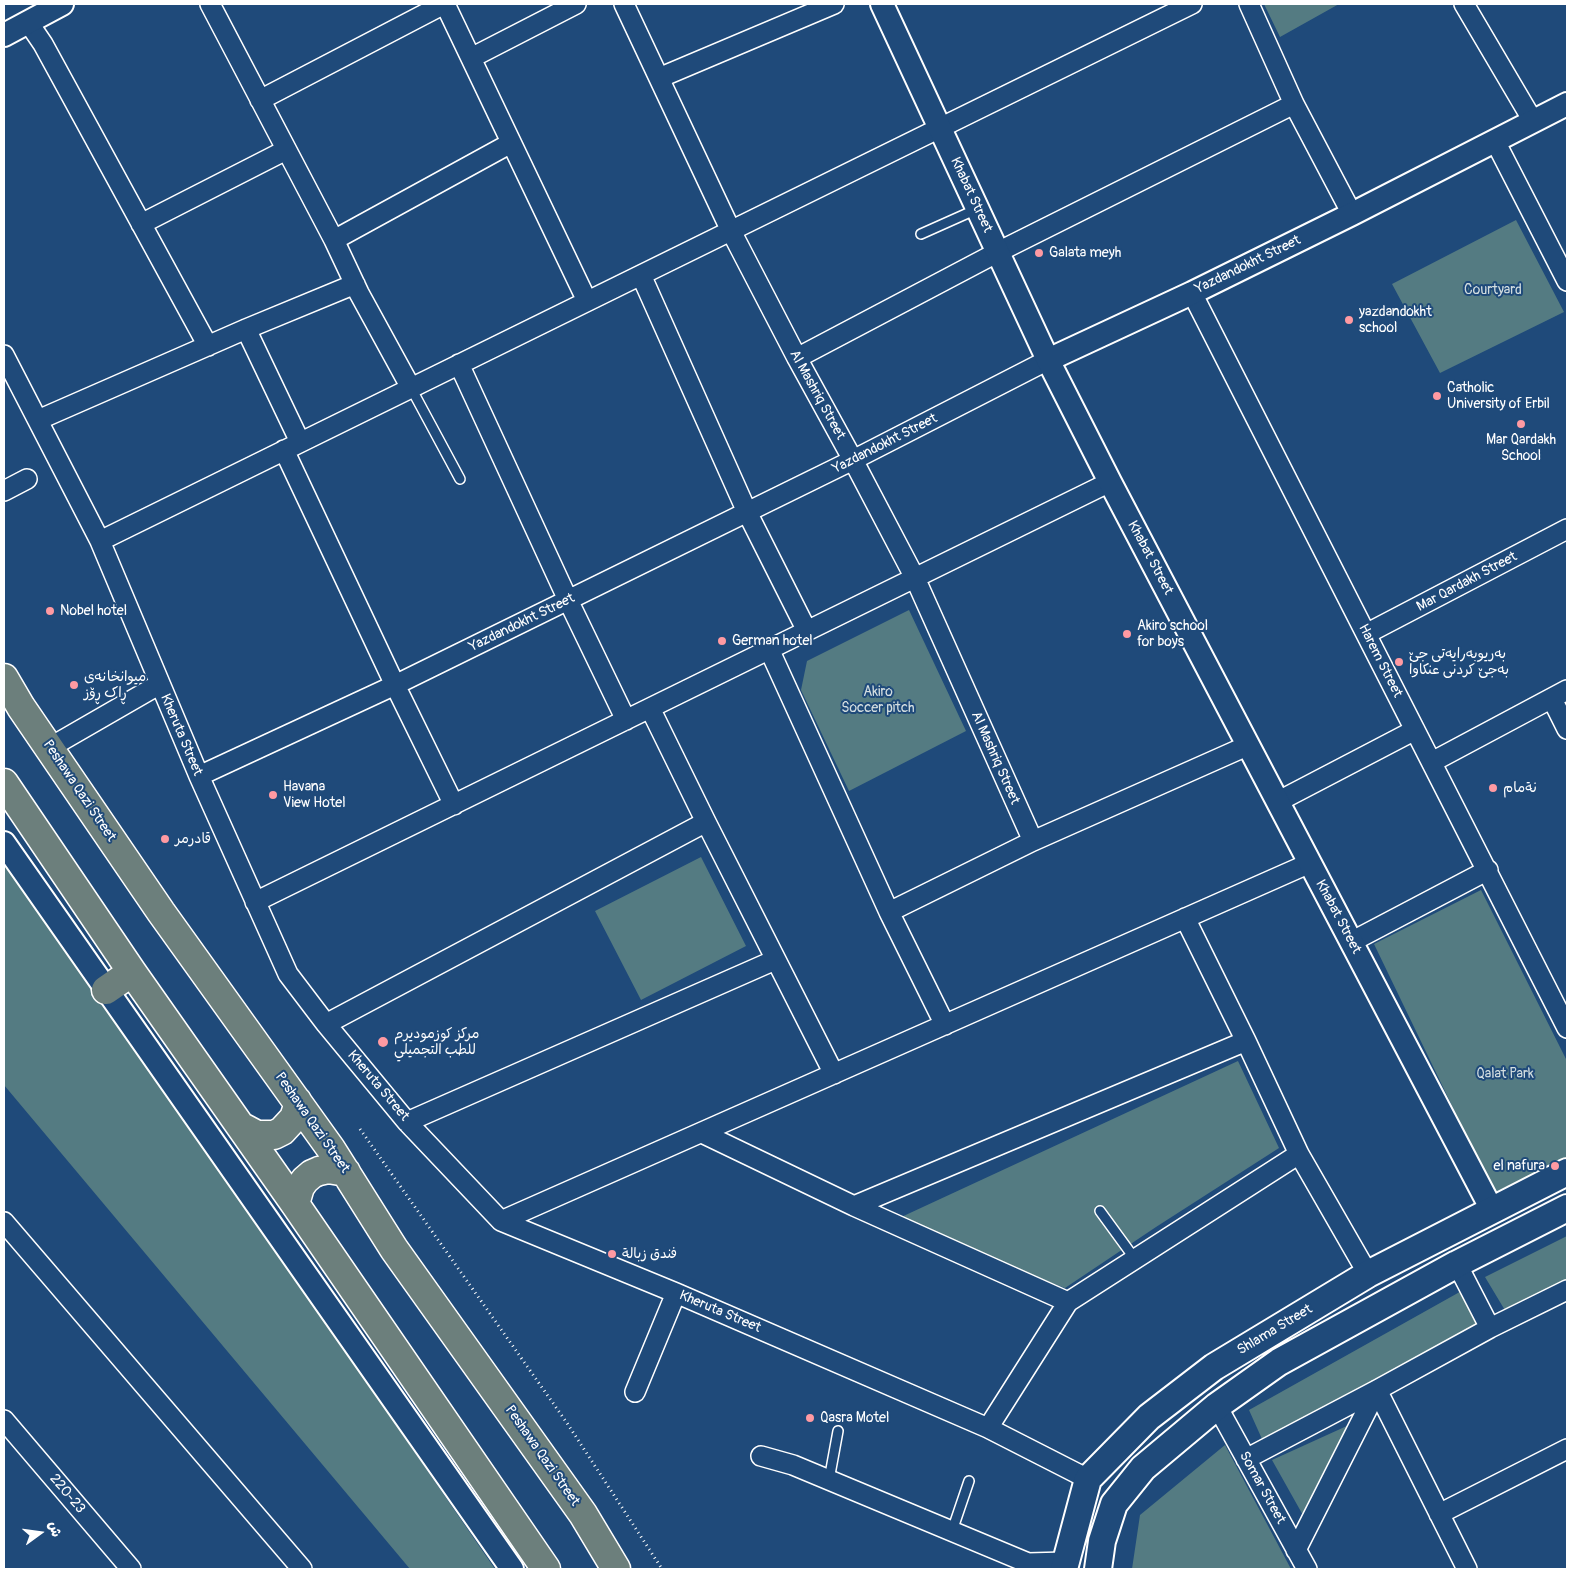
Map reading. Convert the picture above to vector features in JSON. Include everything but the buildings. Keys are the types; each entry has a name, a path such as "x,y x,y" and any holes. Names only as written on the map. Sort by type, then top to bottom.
{"highway":[{"name":"Peshawa Qazi Street","path":"4,678 21,707 161,912 346,1172 394,1249 583,1514 616,1569"},
{"path":"4,783 132,972 242,1127 546,1569"},
{"path":"106,990 132,972"},
{"path":"242,1127 257,1135 274,1135 282,1131 294,1118 297,1101"},
{"path":"295,1204 300,1187 312,1174 319,1170 328,1169 346,1172"},
{"path":"523,1535 529,1569"}],"main road":[{"name":"Shlama Street","path":"1064,1566 1088,1479 1150,1417 1214,1367 1368,1274 1567,1172"},
{"path":"1098,1569 1102,1541 1114,1504 1143,1468 1217,1406 1279,1362 1457,1264 1567,1208"}],"street":[{"path":"4,35 62,4"},
{"path":"210,4 411,388"},
{"path":"260,100 444,4 588,301"},
{"path":"471,58 576,4"},
{"name":"Al Mashriq Street","path":"624,4 731,230 915,578 1033,841"},
{"path":"659,78 834,4"},
{"name":"Khabat Street","path":"882,4 1048,360 1110,482 1492,1210"},
{"path":"100,540 1192,4"},
{"path":"1249,4 1294,104 1352,214"},
{"path":"1464,4 1533,121"},
{"path":"28,22 43,44 208,346"},
{"path":"797,358 998,252 1294,104"},
{"name":"Yazdandokht Street","path":"199,776 395,685 853,460 1048,360 1192,293 1352,214 1567,104"},
{"path":"1495,141 1567,281"},
{"path":"334,240 511,144"},
{"path":"141,224 286,150"},
{"path":"641,275 747,512 807,631"},
{"path":"38,420 246,329 355,284"},
{"name":"Harem Street","path":"1192,293 1567,1028"},
{"path":"246,329 292,446 395,685 454,805"},
{"name":"Kheruta Street","path":"4,355 75,496 100,540 199,776 288,974 326,1024 407,1122 501,1221 676,1293 988,1428 1088,1479"},
{"path":"459,364 568,600 626,720"},
{"path":"4,491 27,479"},
{"path":"256,902 1110,482"},
{"name":"Mar Qardakh Street","path":"1366,634 1567,529"},
{"path":"769,649 889,912 945,1025"},
{"path":"49,748 160,684"},
{"path":"1432,762 1559,694 1567,729"},
{"path":"650,708 775,960 834,1074"},
{"path":"1279,801 1415,730"},
{"path":"889,912 1033,841 1249,744"},
{"path":"326,1024 706,822"},
{"path":"4,843 512,1569"},
{"path":"501,1221 1310,863"},
{"path":"1351,942 1488,870"},
{"path":"1185,918 1299,1154 1368,1274"},
{"path":"407,1122 775,960"},
{"path":"854,1206 1246,1041"},
{"path":"702,1133 854,1206 1068,1302"},
{"path":"988,1428 1068,1302 1299,1154"},
{"path":"4,1222 302,1569"},
{"path":"1457,1264 1490,1328"},
{"path":"1246,1459 1490,1328 1567,1290"},
{"path":"634,1392 676,1293"},
{"path":"1376,1390 1467,1569"},
{"path":"1296,1550 1376,1390"},
{"name":"Somar Street","path":"1217,1406 1307,1569"},
{"name":"220-23","path":"4,1420 131,1569"},
{"path":"1440,1514 1567,1449"},
{"path":"761,1456 793,1465 952,1531 1030,1566 1064,1566"}],"lane":[{"path":"921,234 977,209"},
{"path":"411,388 460,479"},
{"path":"1100,1212 1135,1259"},
{"path":"829,1480 838,1431"},
{"path":"952,1531 969,1481"}],"path":[{"path":"360,1129 567,1423 662,1569"}],"green space":[{"path":"1264,4 1339,4 1280,37"},
{"name":"Courtyard","path":"1516,220 1564,312 1440,373 1392,284"},
{"name":"Akiro Soccer pitch","path":"909,610 966,731 849,791 801,690 807,661"},
{"path":"4,855 495,1569 410,1569 4,1085"},
{"path":"701,857 746,946 641,1000 595,911"},
{"name":"Qalat Park","path":"1481,890 1567,1061 1567,1162 1496,1197 1374,944"},
{"path":"1238,1061 1279,1148 1065,1288 1005,1265 897,1219"},
{"path":"1567,1236 1567,1280 1506,1312 1485,1277"},
{"path":"1465,1289 1482,1324 1262,1439 1249,1410"},
{"path":"1349,1425 1304,1517 1272,1460"},
{"path":"1225,1445 1291,1569 1132,1569 1140,1515"}],"place":[{"name":"Galata meyh","path":"1039,253"},
{"name":"yazdandokht school","path":"1349,320"},
{"name":"Catholic University of Erbil","path":"1437,396"},
{"name":"Mar Qardakh School","path":"1521,424"},
{"name":"Nobel hotel","path":"50,611"},
{"name":"Akiro school for boys","path":"1127,634"},
{"name":"German hotel","path":"722,641"},
{"name":"بەریوبەرایەتی جێ بەجێ کردنی عنکاوا","path":"1399,662"},
{"name":"میوانخانەی ڕاک ڕۆز","path":"74,685"},
{"name":"نةمام","path":"1493,788"},
{"name":"Havana View Hotel","path":"273,795"},
{"name":"قادرمر","path":"165,839"},
{"name":"مركز كوزموديرم للطب التجميلي","path":"383,1042"},
{"name":"el nafura","path":"1555,1166"},
{"name":"فندق زبالة","path":"612,1254"},
{"name":"Qasra Motel","path":"810,1418"}]}
